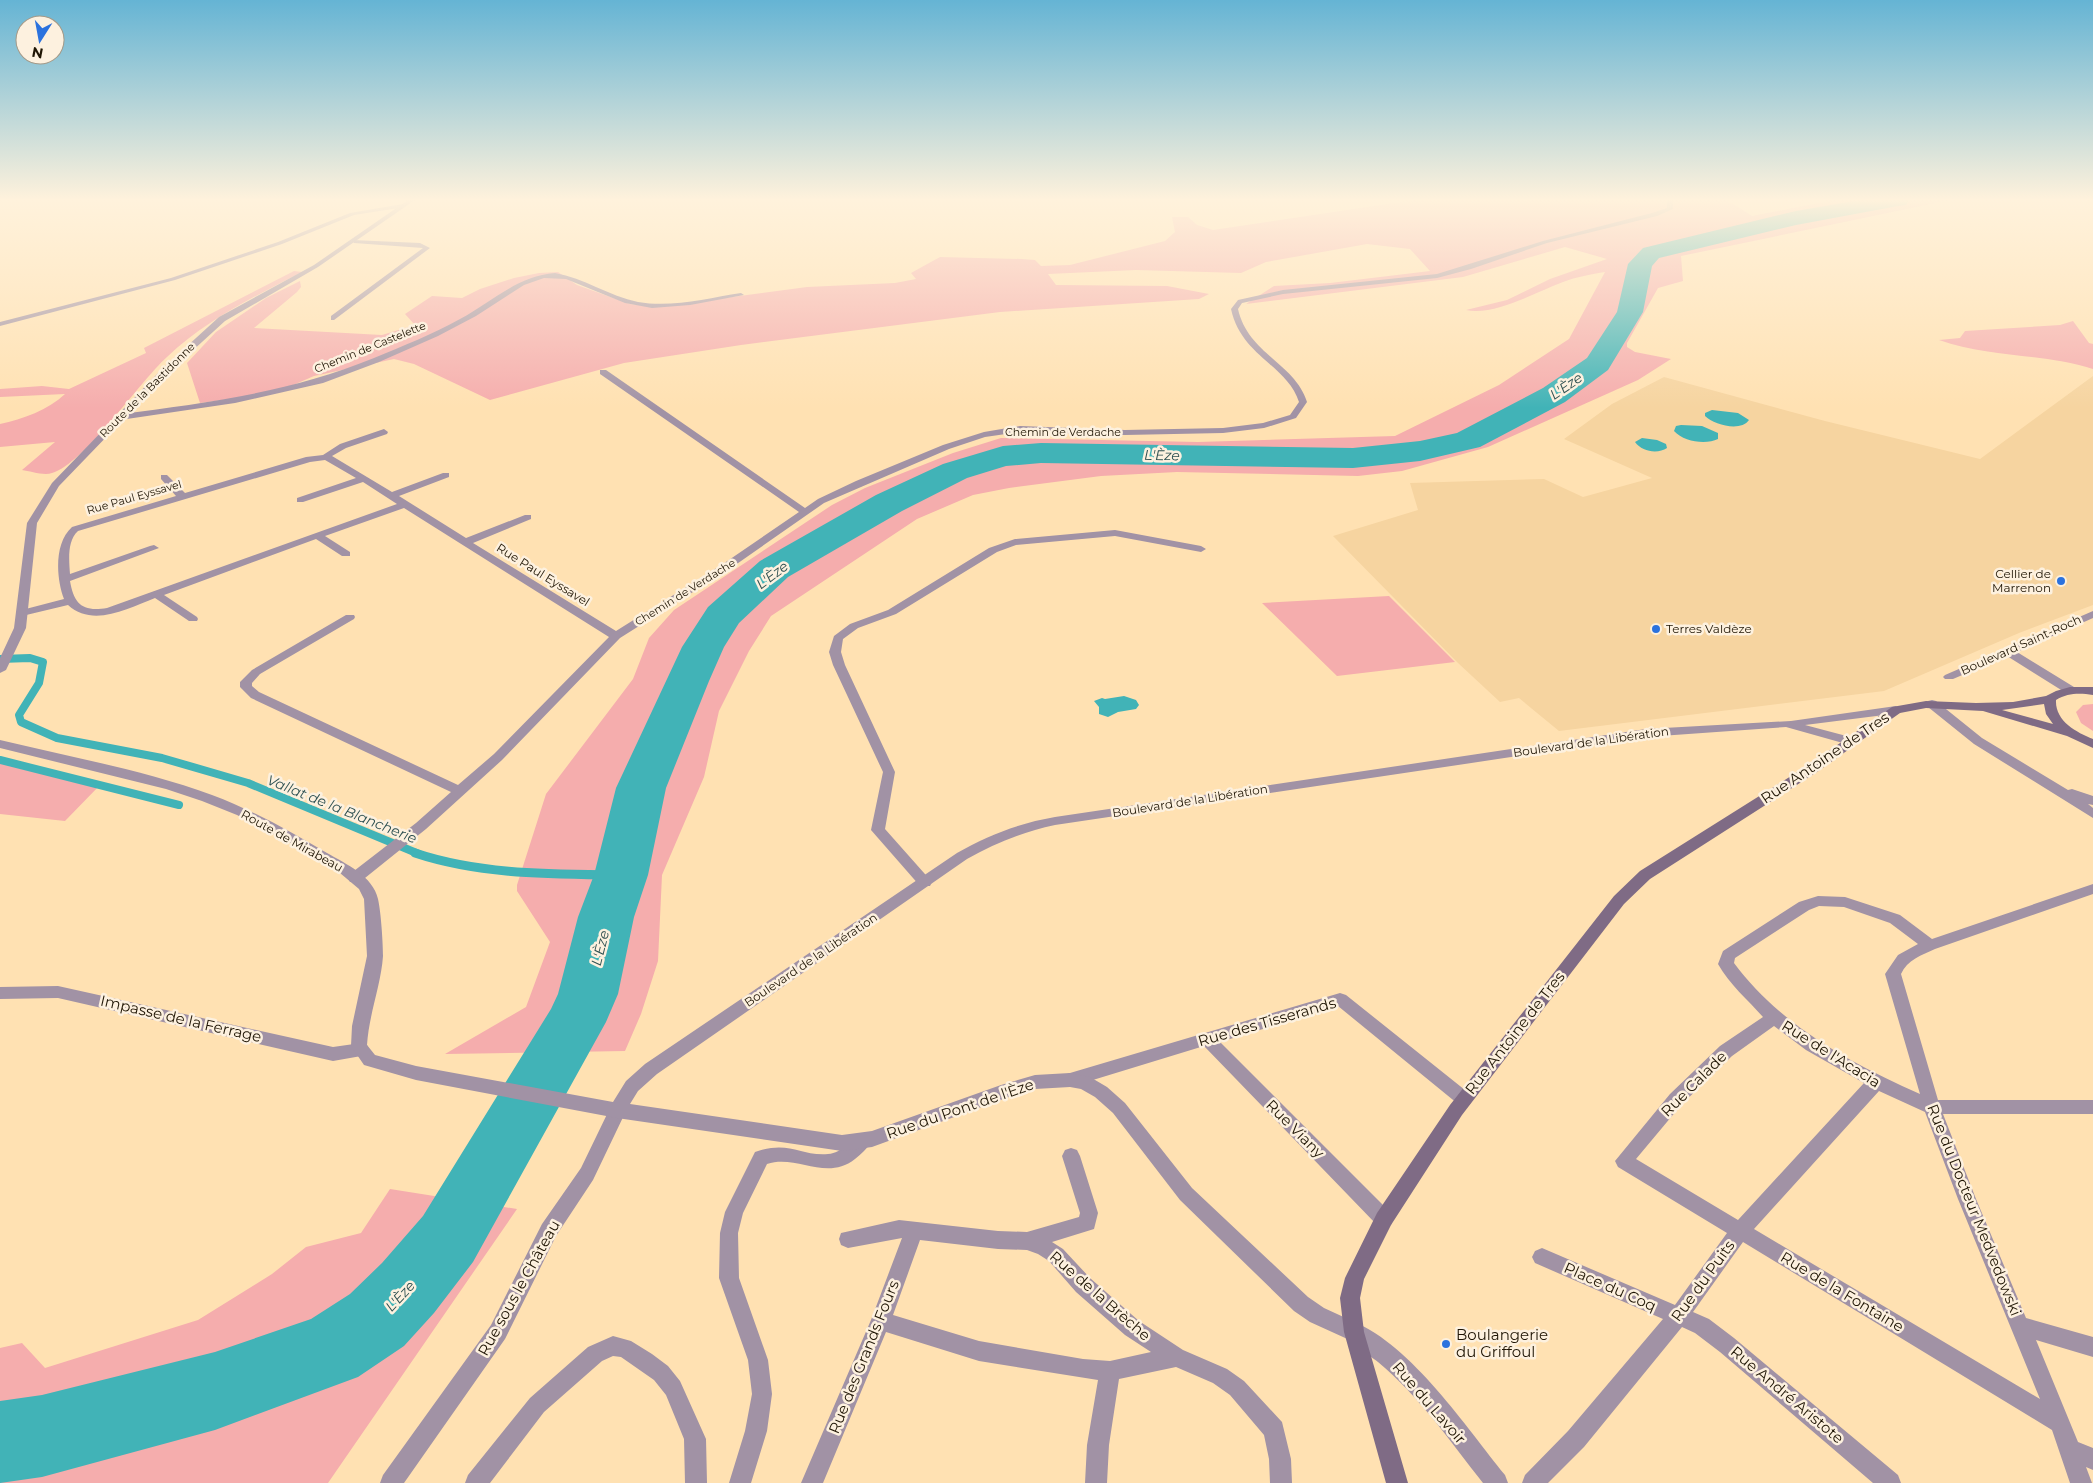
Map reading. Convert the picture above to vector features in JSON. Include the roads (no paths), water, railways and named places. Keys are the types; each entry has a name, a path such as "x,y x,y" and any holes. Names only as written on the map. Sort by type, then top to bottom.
{"main road":[{"path":"1896,710 1909,706 1932,704 1975,707 2024,704 2050,699 2057,693 2070,690 2093,691"},
{"path":"2050,699 2048,706 2051,715 2073,734"},
{"path":"1975,707 2073,734 2093,744"},
{"name":"Rue Antoine de Tres","path":"1398,1483 1354,1332 1350,1308 1352,1289 1363,1260 1384,1219 1464,1099 1619,900 1645,875 1812,769 1896,710"}],"street":[{"path":"0,324 173,279 202,269"},
{"name":"Route de la Bastidonne","path":"3,665 20,628 32,523 55,485 190,346 222,319 310,269"},
{"path":"334,318 399,269"},
{"name":"Chemin de Verdache","path":"354,878 420,826 517,739 616,636 727,566 822,501 939,449 993,433 1020,429 1207,432 1240,430 1281,420 1299,411 1303,402 1302,398 1291,383 1246,338 1234,309 1240,301 1320,289 1454,274 1468,269"},
{"name":"Chemin de Castelette","path":"120,417 201,405 319,381 346,372 454,325 531,280 557,274 641,304 665,305 741,294"},
{"path":"602,372 805,512"},
{"path":"326,457 342,446 384,432"},
{"name":"Rue Paul Eyssavel","path":"70,601 65,579 64,550 67,538 76,529 310,459 326,457 616,636"},
{"path":"391,496 446,476"},
{"path":"164,477 182,496"},
{"path":"300,500 363,479"},
{"path":"22,613 70,601 82,610 98,613 158,595 405,504"},
{"path":"466,542 528,517"},
{"path":"925,882 878,830 889,772 839,665 835,652 838,638 854,626 892,612 993,550 1015,542 1115,533 1201,549"},
{"path":"318,536 346,554"},
{"path":"65,579 154,548"},
{"path":"158,595 192,619"},
{"name":"Boulevard Saint-Roch","path":"1949,677 2093,614"},
{"path":"350,617 256,672 246,682 246,687 255,695 459,791"},
{"path":"2008,651 2070,690"},
{"path":"1932,704 1978,741 2056,787 2093,814"},
{"path":"1786,723 1896,710"},
{"name":"Boulevard de la Libération","path":"617,1111 632,1086 651,1069 925,882 991,840 1034,825 1646,733 1786,723 1850,741"},
{"name":"Route de Mirabeau","path":"0,744 208,798 242,812 297,841 354,878 369,892 374,920 374,966 360,1026 359,1046 361,1050"},
{"path":"2056,787 2093,801"},
{"name":"Rue du Docteur Medvedowski","path":"2081,1483 2060,1423 1967,1199 1932,1107 1893,974 1899,961 1904,957 1930,945 2093,889"},
{"name":"Rue de l'Acacia","path":"1930,945 1894,919 1845,902 1828,900 1804,906 1728,955 1726,964 1774,1018 1812,1045 1876,1082 1932,1107"},
{"name":"Impasse de la Ferrage","path":"0,993 58,992 333,1054 361,1050"},
{"name":"Rue des Tisserands","path":"1070,1080 1340,998 1464,1099"},
{"name":"Rue Calade","path":"1624,1161 1676,1099 1726,1051 1774,1018"},
{"name":"Rue Viany","path":"1206,1039 1384,1219"},
{"path":"361,1050 370,1060 416,1073 617,1111"},
{"name":"Rue du Pont de l'Èze","path":"617,1111 842,1143 862,1142 1007,1090 1035,1082 1070,1080 1092,1086 1119,1108 1186,1194 1301,1304 1317,1315 1354,1332"},
{"name":"Rue du Puits","path":"1533,1483 1576,1439 1678,1317 1740,1231 1876,1082"},
{"path":"1932,1107 2093,1107"},
{"name":"Rue sous le Château","path":"391,1483 446,1408 498,1332 549,1230 587,1174 617,1111"},
{"path":"740,1483 756,1431 762,1394 758,1360 729,1278 729,1233 732,1218 761,1158 776,1154 834,1161 844,1157 862,1142"},
{"path":"1027,1241 1087,1223 1089,1213 1071,1156"},
{"name":"Rue de la Fontaine","path":"1624,1161 2060,1423"},
{"name":"Rue de la Brèche","path":"848,1239 886,1230 914,1230 998,1240 1027,1241 1056,1255 1083,1285 1132,1328 1176,1357 1220,1376 1237,1388 1274,1430 1280,1459 1281,1483"},
{"name":"Rue des Grands Fours","path":"812,1483 881,1321 914,1230"},
{"name":"Place du Coq","path":"1542,1257 1678,1317"},
{"name":"Rue André Aristote","path":"1678,1317 1702,1326 1722,1340 1888,1482"},
{"path":"881,1321 978,1351 1023,1361 1110,1371 1176,1357"},
{"path":"2021,1326 2093,1347"},
{"name":"Rue du Lavoir","path":"1354,1332 1371,1342 1392,1360 1497,1483"},
{"path":"476,1483 541,1401 595,1354 614,1346 624,1348 645,1361 661,1374 673,1388 695,1439 696,1483"},
{"path":"1096,1483 1098,1445 1110,1371"},
{"path":"2069,1450 2093,1459"}],"water":[{"path":"1712,410 1738,413 1749,420 1740,426 1727,426 1705,416 1705,413"},
{"path":"1676,426 1702,426 1718,433 1718,439 1701,442 1683,438 1674,431"},
{"path":"1642,438 1657,440 1666,444 1667,448 1659,451 1646,450 1635,442"},
{"path":"1124,696 1136,700 1139,705 1136,709 1118,712 1108,717 1099,714 1099,707 1094,701 1102,698"}],"waterway":[{"name":"L'Èze","path":"0,1442 42,1436 215,1391 331,1350 377,1320 408,1288 448,1239 575,1022 588,994 606,917 621,875 641,788 687,681 703,647 723,616 774,569 889,503 935,480 955,471 1003,456 1041,453 1252,458 1353,458 1420,451 1468,440 1554,395 1598,364 1630,312 1639,269"},
{"name":"Vallat de la Blancherie","path":"0,659 30,658 43,662 39,683 19,715 21,722 57,738 162,758 248,783 419,854"},
{"path":"0,760 179,805"},
{"name":"Vallat de la Blancherie","path":"415,853 465,866 517,872 621,875"}],"place":[{"name":"Cellier de Marrenon","path":"2061,581"},
{"name":"Terres Valdèze","path":"1656,629"},
{"name":"Boulangerie du Griffoul","path":"1446,1344"}]}
